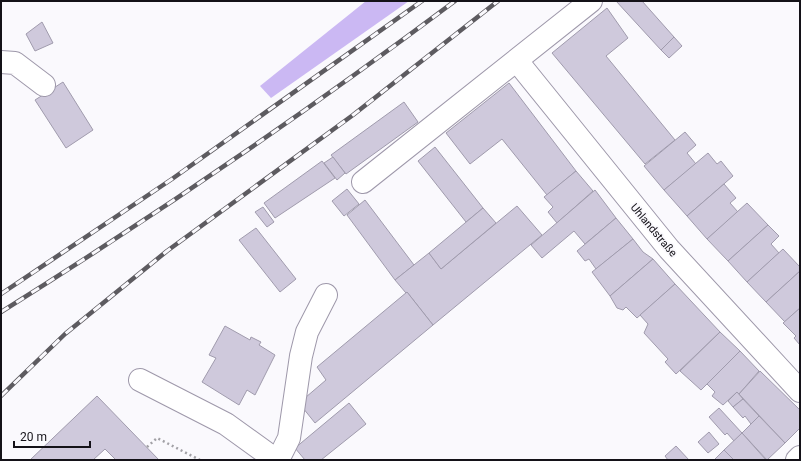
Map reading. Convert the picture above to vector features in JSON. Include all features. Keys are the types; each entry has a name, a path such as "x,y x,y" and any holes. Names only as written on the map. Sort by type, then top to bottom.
{"street":[{"path":"363,182 591,1"},
{"name":"Uhlandstraße","path":"516,61 669,249 800,391"},
{"path":"1,62 15,63 44,85"},
{"path":"140,380 226,424 277,460 288,438 301,356 307,332 326,295"},
{"path":"797,460 800,457"}],"path":[{"path":"147,447 156,438 200,460"}],"shaded area":[{"path":"366,1 409,1 271,98 260,86"}],"building":[{"path":"616,1 642,1 674,37 661,50"},
{"path":"607,8 628,38 606,56 675,140 645,164 552,53"},
{"path":"42,22 53,43 35,51 26,34"},
{"path":"674,37 682,46 669,58 661,50"},
{"path":"63,82 93,130 66,148 35,100"},
{"path":"509,83 576,171 547,195 502,139 470,164 446,133"},
{"path":"404,102 418,122 346,174 331,155"},
{"path":"685,132 696,145 687,153 696,164 664,190 644,166"},
{"path":"435,147 483,208 466,222 418,161"},
{"path":"708,153 717,164 721,161 733,176 687,216 664,190"},
{"path":"333,157 345,173 337,180 324,163"},
{"path":"322,161 335,178 275,218 264,203"},
{"path":"576,171 593,191 557,223 548,212 553,207 544,197"},
{"path":"724,184 736,198 730,203 738,212 707,239 687,216"},
{"path":"347,189 359,204 344,216 332,201"},
{"path":"595,190 616,218 585,244 574,231 542,258 531,245"},
{"path":"365,200 414,265 395,280 347,215"},
{"path":"747,203 768,225 728,261 707,239"},
{"path":"517,206 542,235 433,325 407,292 406,293 395,280 429,253 441,269"},
{"path":"263,207 274,222 267,227 255,212"},
{"path":"483,208 496,223 441,269 429,253"},
{"path":"616,218 633,239 596,269 589,259 585,261 577,251"},
{"path":"768,225 779,236 771,244 779,253 747,282 728,261"},
{"path":"256,228 296,279 280,292 239,240"},
{"path":"633,239 643,252 653,259 610,296 592,272"},
{"path":"783,249 800,267 800,271 766,302 747,282"},
{"path":"653,259 675,284 637,318 626,307 623,310 617,308 610,296"},
{"path":"800,271 800,308 785,322 766,302"},
{"path":"675,284 720,332 676,374 665,362 668,359 644,333 648,324 640,315"},
{"path":"407,292 433,325 315,423 299,403 326,380 317,367"},
{"path":"800,308 800,345 794,338 796,336 783,323"},
{"path":"225,326 250,340 251,337 261,342 259,345 275,355 255,395 247,390 239,405 202,382 216,358 209,355"},
{"path":"720,332 740,351 701,390 680,371"},
{"path":"740,351 759,371 739,394 737,392 723,405 712,396 715,392 707,384"},
{"path":"760,371 800,410 800,428 785,443 739,394"},
{"path":"737,392 743,399 733,407 728,401"},
{"path":"97,396 159,460 116,460 105,449 93,460 30,460"},
{"path":"743,399 759,416 751,424 745,416 743,418 733,407"},
{"path":"349,403 366,424 321,460 305,460 295,448"},
{"path":"719,408 742,433 734,441 727,433 725,435 709,417"},
{"path":"759,416 785,443 767,460 742,433"},
{"path":"709,432 719,444 708,453 698,442"},
{"path":"742,433 766,460 734,460 724,450"},
{"path":"676,446 689,460 668,460 665,456"},
{"path":"724,450 734,460 714,460"}],"railway":[{"path":"1,294 172,179 422,1"},
{"path":"1,312 117,238 288,122 455,1"},
{"path":"1,396 65,334 167,251 353,115 498,1"}]}
